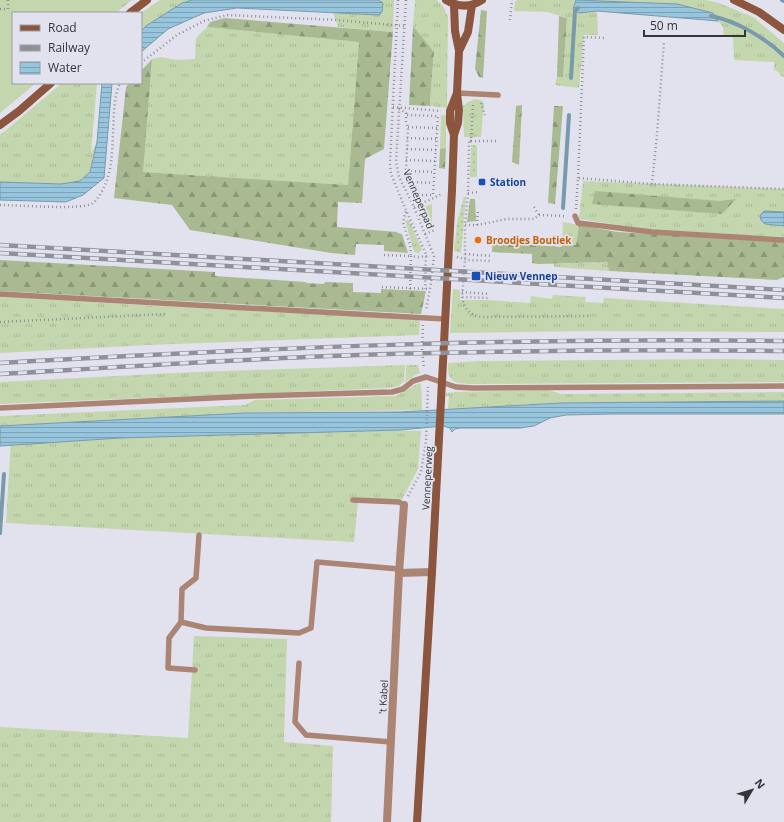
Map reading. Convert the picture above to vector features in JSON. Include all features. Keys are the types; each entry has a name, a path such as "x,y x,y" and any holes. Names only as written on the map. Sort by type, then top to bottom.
{"main road":[{"path":"131,12 147,0"},
{"path":"446,0 454,5 463,6 472,5 482,0"},
{"path":"734,0 759,12 784,30"},
{"name":"Venneperweg","path":"417,822 432,572 454,135 459,116 457,93 459,51 455,31 454,5"},
{"name":"Venneperweg","path":"459,51 468,32 472,5"},
{"path":"0,125 19,111 50,84"},
{"name":"Venneperweg","path":"454,135 450,123 450,111 457,93"}],"street":[{"name":"'t Kabel","path":"387,822 399,571 404,505"},
{"path":"399,571 432,572"}],"lane":[{"path":"457,93 498,95"},
{"path":"576,216 578,223 652,232 784,240"},
{"path":"0,294 445,319"},
{"path":"0,408 254,396 392,392 403,389 413,381 426,376 456,387 472,388 784,386"},
{"path":"353,500 399,502 404,505"},
{"path":"195,670 168,668 169,638 180,622 182,589 196,578 199,535"},
{"path":"180,622 206,628 299,633 311,628 316,562 399,571"},
{"path":"299,662 294,722 306,735 391,742"}],"path":[{"path":"0,9 8,9 8,0"},
{"path":"398,0 390,163 391,174 428,256 425,289"},
{"name":"Venneperpad","path":"406,0 396,161 399,177 414,207 434,256 430,289 424,318 422,351 426,376"},
{"path":"510,20 512,0"},
{"path":"142,62 176,35 204,21 228,14 336,20 404,26"},
{"path":"465,225 477,225 507,219 534,219 539,215 576,216 584,37 604,38"},
{"path":"652,184 664,41"},
{"path":"0,205 79,206 92,204 104,187 110,173 112,162 115,97 120,84"},
{"path":"480,101 485,115"},
{"path":"473,105 471,141 469,140 465,254 463,258 462,297 464,305 473,316 481,317 589,316"},
{"path":"393,107 450,111"},
{"path":"400,108 406,113 406,115 406,122 408,127 406,171 420,195 433,195 438,116 406,115"},
{"path":"408,127 437,128"},
{"path":"407,138 437,139"},
{"path":"471,141 496,141"},
{"path":"407,149 436,150"},
{"path":"406,160 435,161"},
{"path":"406,171 434,172"},
{"path":"578,178 652,184 784,189"},
{"path":"413,182 434,183"},
{"path":"414,207 452,190"},
{"path":"468,193 480,192"},
{"path":"534,207 539,215"},
{"path":"406,210 403,223 410,244 410,289"},
{"path":"477,225 478,210"},
{"path":"425,234 435,230"},
{"path":"465,254 492,256"},
{"path":"384,255 428,256"},
{"path":"463,258 491,261"},
{"path":"382,287 430,289"},
{"path":"462,292 489,294"},
{"path":"462,297 489,298"},
{"path":"0,322 172,314"},
{"path":"404,505 421,472 426,440 428,392"}],"green space":[{"path":"0,0 115,0 115,12 12,12 12,84 35,84 0,113"},
{"path":"115,0 132,0 117,12 115,12"},
{"path":"160,0 192,0 182,3 142,30 142,12"},
{"path":"378,0 394,0 393,32 338,27 333,13 379,15 383,3"},
{"path":"415,0 437,0 443,6 448,17 447,108 431,106 430,101 434,53 413,26"},
{"path":"517,0 576,0 573,9 579,13 597,11 598,35 584,35 579,88 555,85 557,77 563,77 567,18 548,12 514,11 515,2"},
{"path":"579,0 706,0 719,3 753,17 784,43 784,77 774,70 774,62 734,60 733,37 724,37 723,27 718,21"},
{"path":"481,10 487,11 483,78 479,77 475,69"},
{"path":"559,16 567,18 563,77 557,77"},
{"path":"225,18 393,32 384,149 365,159 362,203 338,202 337,227 397,232 402,234 408,253 384,251 384,245 356,244 355,255 331,253 190,230 172,205 114,198 126,87 128,84 142,84 142,70 152,59 143,172 348,185 359,42 207,27 210,22"},
{"path":"413,26 434,52 430,101 431,106 409,105"},
{"path":"207,27 359,42 348,185 142,172 152,59 160,57 178,60 195,59 196,38"},
{"path":"61,84 97,84 91,153 97,142 90,172 80,181 61,184 0,182 0,134"},
{"path":"475,99 481,100 484,103 481,137 464,137 463,106"},
{"path":"522,105 519,165 512,162 516,106"},
{"path":"554,106 563,106 555,204 548,203"},
{"path":"441,115 446,115 446,148 440,149"},
{"path":"471,145 477,145 477,177 470,177"},
{"path":"446,148 445,169 439,168 440,149"},
{"path":"583,181 784,189 784,212 765,224 784,226 784,237 652,230 579,219"},
{"path":"595,191 720,201 736,199 722,214 592,204"},
{"path":"464,196 466,197 461,253 454,251 457,223"},
{"path":"470,199 475,199 476,221 467,222"},
{"path":"432,204 432,227 428,229 419,209"},
{"path":"409,220 422,249 419,253 414,252 405,221"},
{"path":"563,222 579,225 576,245 562,244"},
{"path":"579,225 618,232 784,242 784,277 777,280 609,271 607,262 538,264 532,263 532,254 492,252 493,240 507,243 561,247 562,244 576,245"},
{"path":"0,260 215,272 215,276 306,283 353,283 353,292 381,293 381,289 426,291 421,314 0,291"},
{"path":"607,262 609,271 554,267 554,264 538,264"},
{"path":"453,289 460,290 460,300 489,300 530,303 531,296 552,299 553,295 586,297 585,302 603,303 604,298 784,309 784,332 593,331 450,333"},
{"path":"0,296 138,305 406,318 416,319 420,322 419,335 148,345 0,353"},
{"path":"721,359 784,360 784,382 472,384 453,381 448,370 448,363 480,361"},
{"path":"405,365 404,381 399,386 389,388 0,404 0,382 194,372"},
{"path":"406,365 418,365 420,373 404,383 406,378"},
{"path":"421,383 422,410 245,413 0,426 0,416 245,405 255,400 394,396"},
{"path":"549,390 561,394 784,392 784,401 561,403 448,409 449,396 446,396 446,393 456,392"},
{"path":"285,427 421,431 418,469 401,501 358,502 354,542 6,523 11,438"},
{"path":"194,636 287,639 284,742 333,746 331,822 0,822 0,727 188,738"}],"water":[{"path":"192,0 378,0 383,3 382,12 379,15 237,8 204,13 168,29 142,51 142,30 182,3"},
{"path":"576,0 677,4 713,13 718,21 597,11 579,13 573,9"},
{"path":"102,84 112,84 104,178 83,195 66,202 0,200 0,182 61,184 80,181 90,172 97,142"},
{"path":"764,211 784,212 784,226 765,224 761,220 760,216"},
{"path":"784,401 784,414 566,415 550,418 534,426 520,428 460,428 455,429 452,432 450,428 443,426 400,430 120,438 0,446 0,426 245,413 400,412 561,403"}],"waterway":[{"path":"571,78 575,11 578,8"},
{"path":"711,16 721,18 741,26 768,43 784,56"},
{"path":"563,208 569,115"},
{"path":"0,533 4,474"}],"railway":[{"path":"0,245 784,290"},
{"path":"0,253 784,298"},
{"path":"0,363 294,348 490,342 686,340 784,341"},
{"path":"0,374 358,355 464,352 678,350 784,351"}],"place":[{"name":"Station","path":"482,182"},
{"name":"Broodjes Boutiek","path":"478,240"},
{"name":"Nieuw Vennep","path":"476,276"}]}
